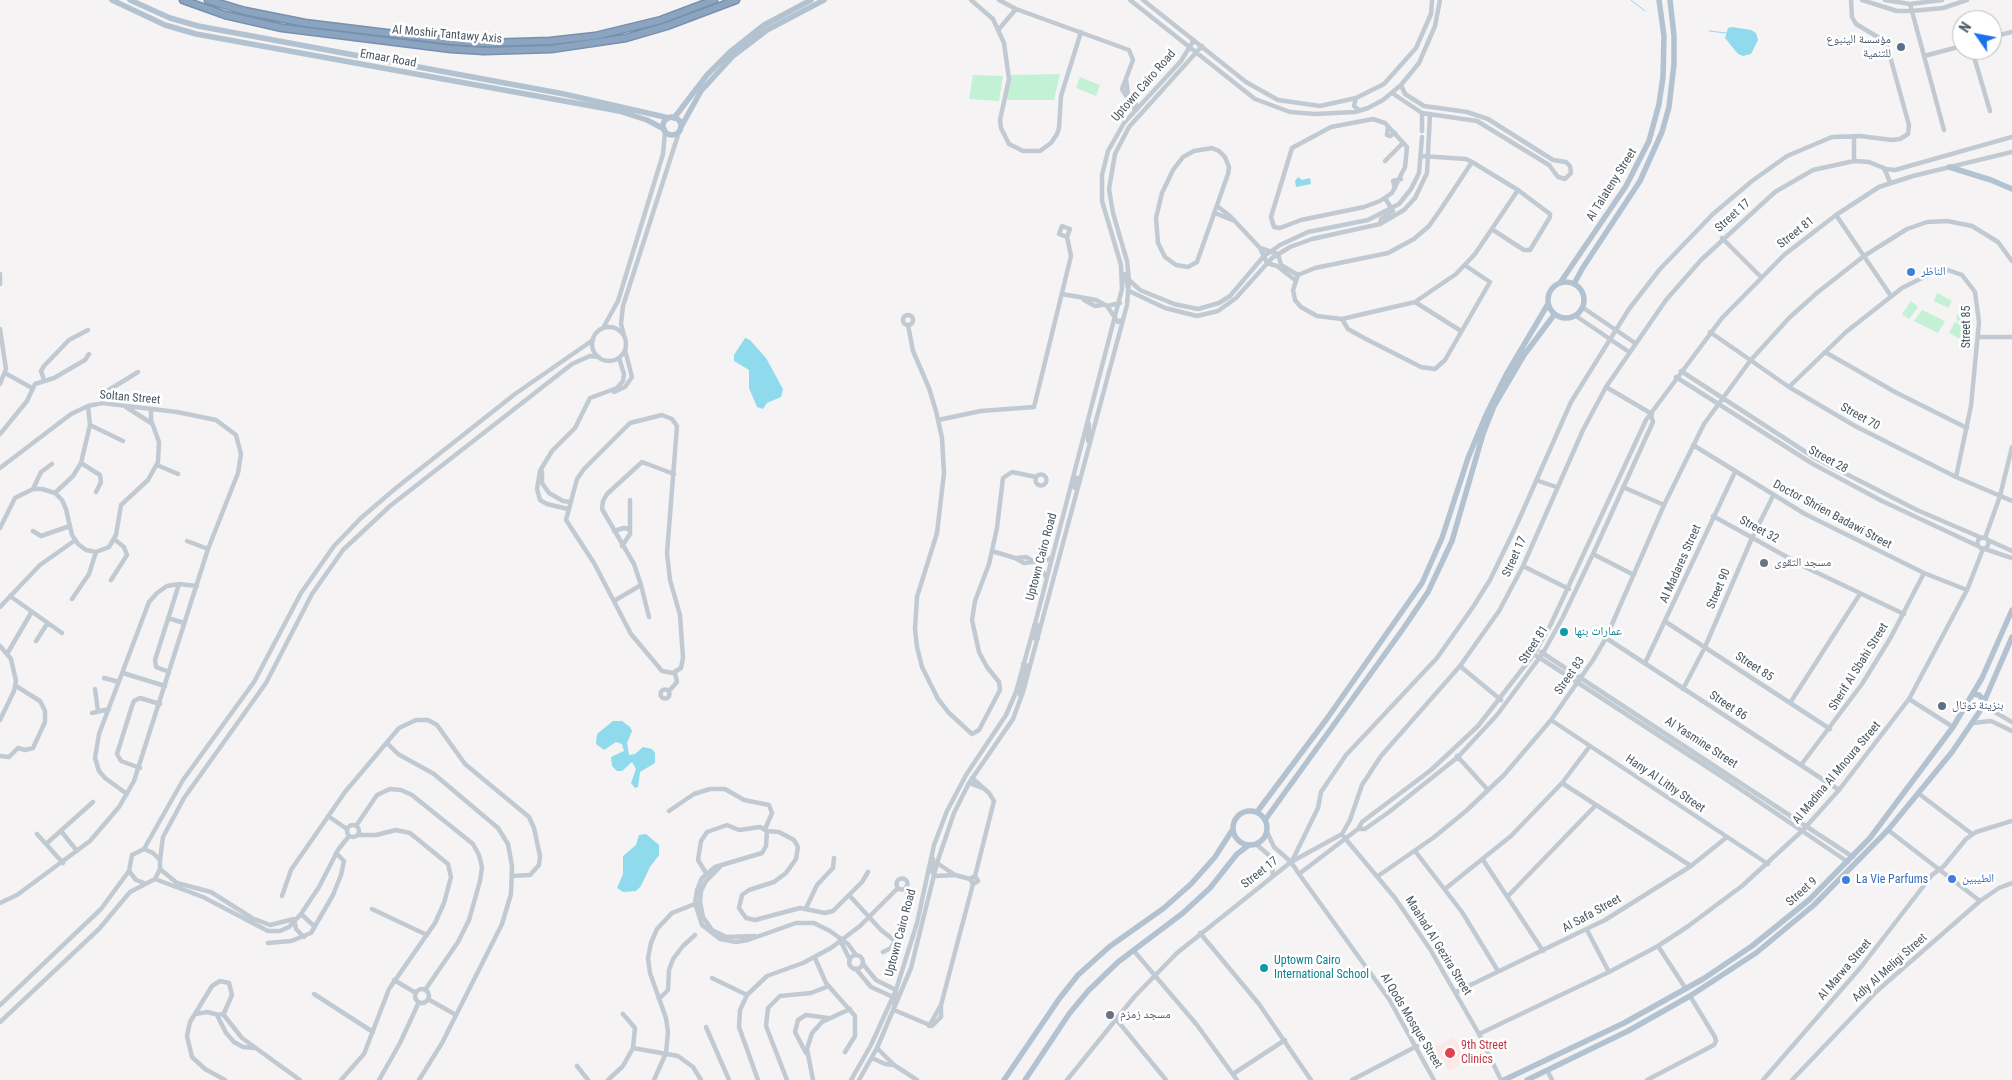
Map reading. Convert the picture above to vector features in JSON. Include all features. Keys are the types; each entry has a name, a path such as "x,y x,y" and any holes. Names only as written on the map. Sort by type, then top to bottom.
{"highway":[{"name":"Al Moshir Tantawy Axis","path":"183,0 225,15 282,28 451,49 484,51 552,49 626,38 667,26 736,0"},
{"name":"Al Moshir Tantawy Axis","path":"208,0 244,11 305,23 483,43 550,41 595,36 661,20 714,0"}],"main road":[{"name":"Emaar Road","path":"112,0 147,18 189,32 619,111 647,120 665,130"},
{"name":"Emaar Road","path":"130,0 170,18 198,26 591,99 672,118"},
{"path":"811,0 764,25 730,52 707,75 672,118 665,121 665,130 672,135 680,129 701,91 733,56 772,26 824,0"},
{"name":"Al Talateny Street","path":"1560,283 1626,186 1649,141 1663,77 1664,36 1659,0"},
{"name":"Al Talateny Street","path":"1574,284 1640,181 1662,132 1669,107 1674,64 1674,36 1670,0"},
{"path":"672,118 679,121 680,129"},
{"path":"1949,167 1984,177 2012,189"},
{"path":"1257,812 1331,712 1422,583 1438,549 1468,458 1486,415 1506,375 1548,304 1550,291 1560,283 1574,284 1583,294 1582,307 1576,316 1565,319 1554,315 1548,304"},
{"path":"1265,820 1404,630 1428,592 1452,541 1483,434 1494,406 1524,355 1554,315"},
{"name":"Street 9","path":"1503,1080 1624,1024 1686,989 1736,958 1809,900 1853,856 1920,773 1953,727 1982,678 2012,610"},
{"name":"Street 9","path":"1527,1080 1628,1030 1690,996 1732,970 1782,932 1829,892 1888,830 1942,765 1973,723 1984,703 2012,637"},
{"path":"1982,678 1985,683 1992,683"},
{"path":"1973,694 1981,696 1984,703"},
{"path":"1930,758 1942,765"},
{"path":"1920,773 1929,781"},
{"path":"1004,1080 1059,999 1078,975 1109,947 1182,892 1215,857 1233,829 1234,822 1242,813 1249,811 1257,812 1265,820 1267,832 1256,844 1248,845 1237,854 1192,905 1110,969 1082,998 1025,1080"},
{"path":"1233,829 1238,840 1248,845"}],"street":[{"path":"970,0 987,12 999,29 1009,70 1006,98 1000,120 1001,128 1009,144 1017,150 1031,152 1046,148 1057,134 1063,84 1081,32"},
{"path":"999,0 1016,9 1123,46 1131,51 1133,60 1126,78 1128,94 1136,109"},
{"path":"1130,0 1191,46 1238,88 1255,99 1278,109 1315,114 1359,110 1375,104 1401,85 1419,63 1435,26 1440,0"},
{"path":"1143,0 1246,82 1278,100 1320,106 1356,98 1384,84 1416,48 1431,14 1432,0"},
{"path":"1291,862 1318,808 1322,792 1336,768 1436,658 1473,607 1504,552 1572,402 1616,330 1644,289 1677,250 1739,191 1772,166 1801,149 1832,137 1854,136 1892,140 1908,134 1909,125 1886,42 1862,29 1854,21 1851,0"},
{"path":"1862,0 1897,11 1935,10 1967,0"},
{"path":"1884,0 1910,4 1942,0"},
{"path":"1910,4 1944,130"},
{"path":"999,29 1016,9"},
{"path":"1421,38 1426,38 1429,41"},
{"name":"Uptown Cairo Road","path":"851,1080 871,1045 896,990 917,923 934,845 956,791 1011,704 1037,616 1120,302 1122,289 1121,265 1104,207 1102,176 1110,145 1130,116 1162,82 1194,40"},
{"name":"Uptown Cairo Road","path":"859,1080 877,1048 913,962 947,830 971,780 995,746 1018,706 1038,638 1127,305 1129,280 1127,261 1113,212 1109,189 1116,154 1125,134 1135,121 1202,46"},
{"path":"1924,56 1952,49"},
{"path":"1975,60 1990,111"},
{"path":"1162,82 1168,86"},
{"path":"1392,93 1422,113 1477,121 1549,165 1558,177 1565,178 1571,173 1570,166 1566,162 1553,160 1478,114 1424,106 1405,94 1401,85"},
{"path":"1356,98 1354,106 1359,110"},
{"path":"1411,107 1414,101"},
{"path":"1143,102 1148,107"},
{"path":"1422,113 1422,131"},
{"path":"1121,265 1129,291 1143,298 1182,313 1197,316 1218,311 1236,298 1267,263 1278,254 1312,239 1380,224 1396,216 1415,198 1425,178 1430,114"},
{"path":"1130,116 1135,121"},
{"path":"1373,119 1382,120 1403,143 1408,152 1401,179 1395,188 1383,199 1364,207 1301,220 1280,228 1274,227 1271,220 1280,183 1292,148 1330,127 1373,119"},
{"path":"570,502 555,498 545,488 542,476 546,464 576,430 589,403 597,397 621,390 627,385 632,374 625,350 621,324 623,306 680,129"},
{"path":"598,357 593,349 593,340 596,334 603,328 618,300 663,154 665,130"},
{"path":"1854,136 1854,161"},
{"path":"1129,280 1140,290 1174,304 1198,309 1208,307 1230,296 1263,257 1272,250 1308,232 1368,220 1391,209 1411,189 1419,173 1422,156 1422,137"},
{"name":"Street 17","path":"1067,1080 1154,974 1200,933 1291,862 1342,834 1350,820 1362,785 1381,756 1460,666 1490,625 1523,566 1556,487 1606,387 1635,343 1684,278 1722,238 1789,182 1820,168 1854,161 1870,162 1891,170 1898,169 2012,137"},
{"path":"1385,161 1403,143"},
{"path":"1212,148 1221,152 1228,163 1228,174 1217,206 1195,265 1182,266 1165,257 1158,243 1156,231 1159,203 1173,170 1188,153 1212,148"},
{"path":"1968,150 1971,162"},
{"name":"Street 81","path":"1299,874 1346,839 1358,829 1362,822 1409,788 1453,751 1500,699 1537,649 1568,589 1644,426 1676,377 1710,332 1760,276 1790,249 1869,192 1890,182 2012,152"},
{"path":"1422,156 1428,158 1453,157 1472,162 1518,190 1550,214 1530,250 1524,250 1493,230"},
{"path":"1297,277 1315,268 1388,253 1414,239 1433,220 1472,162"},
{"path":"1884,167 1890,182"},
{"path":"1297,277 1293,296 1301,308 1317,316 1342,319 1415,302 1466,266 1493,230 1518,190"},
{"path":"1380,224 1381,219 1393,212 1383,199"},
{"path":"1383,199 1383,214"},
{"path":"1217,206 1260,248 1267,263 1277,266 1297,277"},
{"path":"1215,213 1237,224"},
{"path":"1836,215 1891,296"},
{"path":"1717,405 1750,361 1803,305 1864,256 1907,229 1927,222 1948,221 1972,226 1998,242 2012,261"},
{"path":"938,420 981,412 1034,408 1071,256 1067,236"},
{"path":"1722,238 1760,276"},
{"path":"1260,248 1272,250 1278,254 1281,264 1297,277"},
{"path":"1342,319 1348,329 1364,338 1428,368 1435,369 1440,365 1490,282 1466,266"},
{"name":"Street 85","path":"1789,387 1824,352 1891,296 1934,272 1955,272 1967,280 1975,292 1978,306 1978,337 1967,428 1956,477"},
{"path":"0,274 0,284"},
{"path":"1062,294 1083,299 1092,305 1105,306 1120,302"},
{"path":"1127,305 1134,299 1143,298"},
{"path":"1415,302 1461,331"},
{"path":"1105,306 1118,322 1122,320"},
{"path":"1582,307 1635,343"},
{"path":"1576,316 1629,352"},
{"path":"908,325 913,350 929,388 938,420 943,452 943,498 937,534 917,597 915,629 922,666 929,683 949,713 972,734 979,730 1000,690 999,682 987,667 979,652 972,622 975,601 992,551 1003,478 1012,472 1036,477"},
{"path":"603,328 613,328 624,335"},
{"path":"0,329 5,373 0,384"},
{"path":"44,380 41,372 44,366 69,340 88,330"},
{"name":"Street 70","path":"1710,332 1789,387 1855,426 1956,477 2012,501"},
{"path":"1978,337 2012,337"},
{"path":"0,1005 102,909 129,871 132,855 144,849 183,780 261,671 301,593 324,559 371,509 521,390 593,340"},
{"path":"155,879 160,869 161,841 177,810 198,776 266,684 306,604 331,565 352,541 380,514 577,360 590,356 613,360 619,358 625,350"},
{"path":"1824,352 1895,392 1967,428"},
{"path":"0,434 25,404 32,388 38,382 57,377 85,360 89,354"},
{"path":"568,509 543,502 538,494 538,478 544,463 575,428 586,402 597,394 617,388 621,383 619,358"},
{"path":"613,360 621,369"},
{"name":"Street 28","path":"1681,370 1792,444 1884,494 2012,551"},
{"path":"102,403 104,393 138,372"},
{"path":"5,373 32,388"},
{"name":"Street 28","path":"1676,377 1789,450 1882,500 1982,548 2012,558"},
{"path":"621,383 627,385"},
{"path":"1606,387 1652,415"},
{"path":"521,390 526,398"},
{"name":"Soltan Street","path":"0,468 54,425 77,410 88,406 102,403 119,404 206,416 229,428 239,440 240,465 208,549"},
{"path":"119,404 153,424"},
{"name":"Street 83","path":"1378,876 1452,824 1488,790 1551,720 1578,684 1606,638 1664,505 1693,445 1717,405"},
{"path":"55,493 73,476 81,463 90,425 88,406"},
{"path":"0,528 15,498 33,489 55,493 64,504 74,541 86,550 96,552 105,549 114,540 121,505 148,480 157,465 160,447 150,416 151,409"},
{"name":"Street 81","path":"1358,829 1366,829 1390,812 1458,757 1505,704 1543,653 1575,592 1610,517 1653,422 1652,415"},
{"path":"652,416 668,416 677,426 674,474 668,517 667,553 668,570 681,624 682,662 681,668 675,673 664,672 660,669 631,634 586,549 568,525 568,509 577,479 584,469 630,423 652,416"},
{"path":"1088,420 1088,442 1090,442"},
{"path":"90,425 123,441"},
{"path":"471,429 477,437"},
{"path":"1789,450 1792,444"},
{"name":"Doctor Shrien Badawi Street","path":"1693,445 1773,496 1831,527 1924,573 1967,590"},
{"path":"1985,539 2000,496 2012,447"},
{"path":"649,617 634,564 602,509 602,501 639,463 644,462 674,474"},
{"path":"81,463 100,475 101,482 96,492"},
{"path":"33,489 41,472 52,464"},
{"path":"157,465 178,474"},
{"name":"Al Madares Street","path":"1645,663 1666,622 1713,516 1735,472"},
{"path":"1073,477 1077,478 1075,502"},
{"path":"1536,480 1556,487"},
{"path":"1623,487 1664,505"},
{"path":"538,494 545,488"},
{"name":"Street 90","path":"1683,689 1705,647 1752,538 1773,496"},
{"path":"552,505 555,498"},
{"path":"622,546 630,534 630,500"},
{"path":"1603,514 1610,517"},
{"name":"Street 32","path":"1713,516 1805,567 1904,614"},
{"path":"33,532 41,536 70,526"},
{"path":"614,531 624,528 629,529"},
{"path":"1985,539 1989,545 1982,548 1978,541 1985,539"},
{"path":"111,580 127,555 124,547 114,540"},
{"path":"0,608 40,565 74,541"},
{"path":"0,903 17,896 77,851 102,829 127,794 140,768 208,549 187,541"},
{"name":"Al Madina Al Mnoura Street","path":"1479,1034 1609,972 1658,946 1715,907 1768,864 1808,826 1839,790 1909,699 1967,590 1982,548"},
{"path":"992,551 1015,558 1026,557 1038,564 1046,577"},
{"path":"72,599 89,574 96,552"},
{"path":"1593,554 1634,575"},
{"path":"1038,564 1052,558"},
{"path":"1523,566 1575,592"},
{"name":"Sherif Al Sbahi Street","path":"1801,765 1830,729 1862,684 1904,614 1924,573"},
{"path":"127,794 105,778 96,763 97,741 149,602 162,589 179,584 197,586"},
{"path":"170,672 158,668 154,662 179,584"},
{"path":"614,601 641,585"},
{"path":"1790,703 1860,594"},
{"path":"10,596 31,613 62,632"},
{"path":"8,654 31,613"},
{"path":"1037,616 1034,638 1038,638"},
{"path":"168,618 184,623"},
{"name":"Street 85","path":"1666,622 1830,729"},
{"path":"36,641 47,624"},
{"name":"Street 86","path":"1606,638 1839,790"},
{"path":"0,646 11,658 16,686 0,720"},
{"name":"Al Yasmine Street","path":"1537,649 1853,856"},
{"name":"Al Yasmine Street","path":"1534,654 1724,778 1848,862"},
{"path":"1018,706 1026,666 1023,664"},
{"path":"1460,666 1505,704"},
{"path":"123,673 165,686"},
{"path":"669,692 677,682 675,673"},
{"path":"104,678 119,682"},
{"path":"0,756 9,757 18,748 33,748 45,722 45,711 40,701 16,686"},
{"path":"96,689 98,711"},
{"path":"140,768 121,761 118,757 129,715 133,703 137,699 160,704"},
{"path":"1909,699 1953,727"},
{"path":"1984,703 2012,722"},
{"path":"92,713 109,709"},
{"path":"1995,721 1994,716 1997,713"},
{"path":"1638,723 1642,717"},
{"path":"282,896 291,870 352,783 399,728 409,722 420,719 431,722 440,728 465,764 527,814 534,828 540,862 536,870 530,875 512,876"},
{"name":"Hany Al Lithy Street","path":"1551,720 1768,864"},
{"path":"1973,723 1995,721 2012,731"},
{"path":"989,741 995,746"},
{"path":"386,743 398,754 434,774 498,828 509,848 512,876 510,898 502,924 456,1015 419,1080"},
{"path":"1445,889 1511,836 1562,783 1590,746"},
{"path":"1453,751 1488,790"},
{"path":"1711,770 1715,764"},
{"path":"1724,778 1728,773"},
{"path":"669,811 694,794 710,789 725,789 744,800 769,806 772,814 766,830 766,846 762,852 720,866 706,873 699,884 697,902 702,925 713,936 736,942 805,922 823,926 848,944 856,955 862,958 863,964 876,980 896,990 894,1010 929,1026 935,1024 941,1017 941,1005 973,884 978,881 975,876 994,801 985,789 971,780"},
{"path":"1562,783 1690,866"},
{"path":"356,826 376,795 390,789 401,790 412,795 472,844 480,855 482,867 480,881 469,920 458,942 425,990 420,990 416,993"},
{"path":"1918,794 1972,834 2012,821"},
{"path":"46,844 93,802"},
{"path":"1508,896 1596,805"},
{"path":"328,816 347,829 349,836"},
{"path":"347,829 352,825 356,826"},
{"path":"706,873 698,860 697,853 702,838 706,832 727,825 741,830 760,827 779,832 794,840 798,847 798,855 792,867 780,878 742,895 739,904 740,912 746,918 755,920 794,908 829,912 836,909 862,882 868,872"},
{"path":"356,826 359,830 358,835"},
{"path":"1888,830 1980,901"},
{"path":"60,831 77,851"},
{"path":"341,1080 360,1060 380,1009 394,980 427,935 444,903 451,877 449,866 418,839 406,832 392,831 376,835 358,835 354,838 349,836"},
{"path":"1267,832 1274,847 1291,862 1299,874"},
{"path":"37,834 63,862"},
{"name":"Maahad Al Gezira Street","path":"1342,834 1378,876 1408,916 1456,992 1503,1080"},
{"name":"Al Marwa Street","path":"1763,1080 1861,967 1938,870 1972,834"},
{"path":"0,1022 99,929 130,892 144,883 155,879 203,896 268,931 280,931 289,927 301,914 319,887 336,853 349,836"},
{"name":"Al Safa Street","path":"1456,992 1587,930 1690,866 1727,837"},
{"path":"1256,844 1271,857 1274,866 1273,876"},
{"path":"934,845 932,870 934,876 955,875"},
{"path":"144,849 153,853 160,860"},
{"path":"1415,850 1445,889 1498,971"},
{"path":"268,943 285,942 309,934 333,895 341,875 344,861 336,853"},
{"path":"806,908 817,885 833,868 834,858"},
{"path":"1483,860 1543,951"},
{"path":"937,864 955,875 970,879 973,884"},
{"path":"654,1080 666,1053 667,1025 649,966 651,943 666,918 677,910 697,902 704,886 720,866"},
{"path":"160,869 177,883 211,892 252,918 270,925 294,920"},
{"path":"129,871 136,880 144,883"},
{"name":"Al Qods Mosque Street","path":"1299,874 1389,999 1418,1046 1434,1080"},
{"path":"970,879 975,876"},
{"path":"883,952 891,948 895,941 902,928 909,904 906,880 900,878 896,882 898,888"},
{"name":"Adly Al Meligi Street","path":"1792,1080 1868,1000 1980,901 1999,888 2012,883"},
{"path":"898,888 903,889 906,887"},
{"path":"758,1080 739,1027 740,1010 747,995 766,976 815,958 869,918 898,888"},
{"path":"849,895 869,918 895,941"},
{"path":"231,911 235,906"},
{"path":"102,909 109,917"},
{"path":"372,909 427,935"},
{"path":"301,914 314,926"},
{"path":"294,920 296,929 304,937"},
{"path":"268,931 270,925"},
{"path":"1587,930 1609,972"},
{"path":"1200,933 1233,970 1285,1040 1311,1080"},
{"path":"659,999 668,990 669,970 673,958 695,935"},
{"path":"840,940 851,966 856,969 871,987 893,997"},
{"path":"1658,946 1686,989"},
{"path":"1134,951 1197,1025 1237,1080"},
{"path":"850,960 856,955"},
{"path":"815,958 829,986 850,1009 857,1021 851,1045 845,1052"},
{"path":"856,969 863,964"},
{"path":"712,978 747,995"},
{"path":"394,980 416,993"},
{"path":"218,1014 232,992 227,982 220,981 214,984 195,1014 187,1031 190,1053 201,1066 225,1080"},
{"path":"787,1080 766,1026 768,1008 780,996 817,992 829,986"},
{"path":"425,990 428,994 428,999"},
{"path":"416,993 415,998 418,1002"},
{"path":"314,994 372,1032"},
{"path":"1648,1080 1716,1041 1716,1037 1690,996"},
{"path":"205,999 254,1048 300,1080"},
{"path":"428,999 456,1015"},
{"path":"418,1002 424,1002 428,999"},
{"path":"378,1080 400,1043 418,1002"},
{"path":"807,1054 807,1044 819,1024 850,1009"},
{"path":"195,1014 218,1014"},
{"path":"218,1014 226,1033 234,1042 243,1047 254,1048"},
{"path":"608,1080 623,1066 633,1048 634,1028 623,1014"},
{"path":"814,1080 807,1054 795,1032 796,1024 806,1015 829,1018"},
{"path":"1116,1019 1166,1080"},
{"path":"706,1026 729,1080"},
{"path":"1233,1074 1285,1040"},
{"path":"1352,1080 1418,1046"},
{"path":"633,1048 678,1056 689,1063 702,1080"},
{"path":"877,1048 894,1065 917,1080"},
{"path":"872,1058 894,1065"},
{"path":"577,1066 588,1080"},
{"path":"1547,1070 1552,1080"}],"shaded area":[{"name":"9th Street Clinics","path":"1454,1037 1467,1061 1449,1071 1433,1048"}],"green space":[{"path":"1060,74 1054,100 1006,100 1010,75"},
{"path":"973,75 1003,76 999,101 969,99"},
{"path":"1080,77 1100,85 1096,96 1076,88"},
{"path":"1937,293 1952,301 1948,308 1934,301"},
{"path":"1911,301 1918,307 1909,319 1902,314"},
{"path":"1922,310 1945,321 1938,333 1914,321"},
{"path":"1962,312 1968,318 1962,324 1956,318"},
{"path":"1955,322 1970,330 1967,343 1949,333"}],"water":[{"path":"1728,28 1751,30 1756,33 1758,40 1751,54 1743,56 1738,54 1725,38"},
{"path":"1298,177 1302,180 1310,178 1311,184 1296,187 1295,181"},
{"path":"745,338 750,340 766,358 783,389 781,397 767,403 763,409 757,407 749,388 749,370 734,361 734,355"},
{"path":"613,721 622,721 632,731 627,743 629,755 635,754 643,747 652,749 655,753 655,763 640,772 638,787 635,788 631,783 636,769 632,762 622,771 617,771 612,766 611,757 624,751 622,744 616,742 604,750 596,744 597,734"},
{"path":"646,834 659,845 659,855 650,867 641,886 636,891 623,892 617,888 623,874 623,856 636,845 639,835"}],"waterway":[{"path":"1631,0 1645,11"},
{"path":"1709,31 1726,33"}],"place":[{"name":"مؤسسة الينبوع للتنمية","path":"1901,47"},
{"name":"الناظر","path":"1911,272"},
{"name":"مسجد التقوى","path":"1764,563"},
{"name":"عمارات بنها","path":"1564,632"},
{"name":"بنزينة توتال","path":"1942,706"},
{"name":"الطيبين","path":"1952,879"},
{"name":"La Vie Parfums","path":"1846,880"},
{"name":"Uptowm Cairo International School","path":"1264,968"},
{"name":"مسجد زمزم","path":"1110,1015"},
{"name":"9th Street Clinics","path":"1450,1053"}]}
